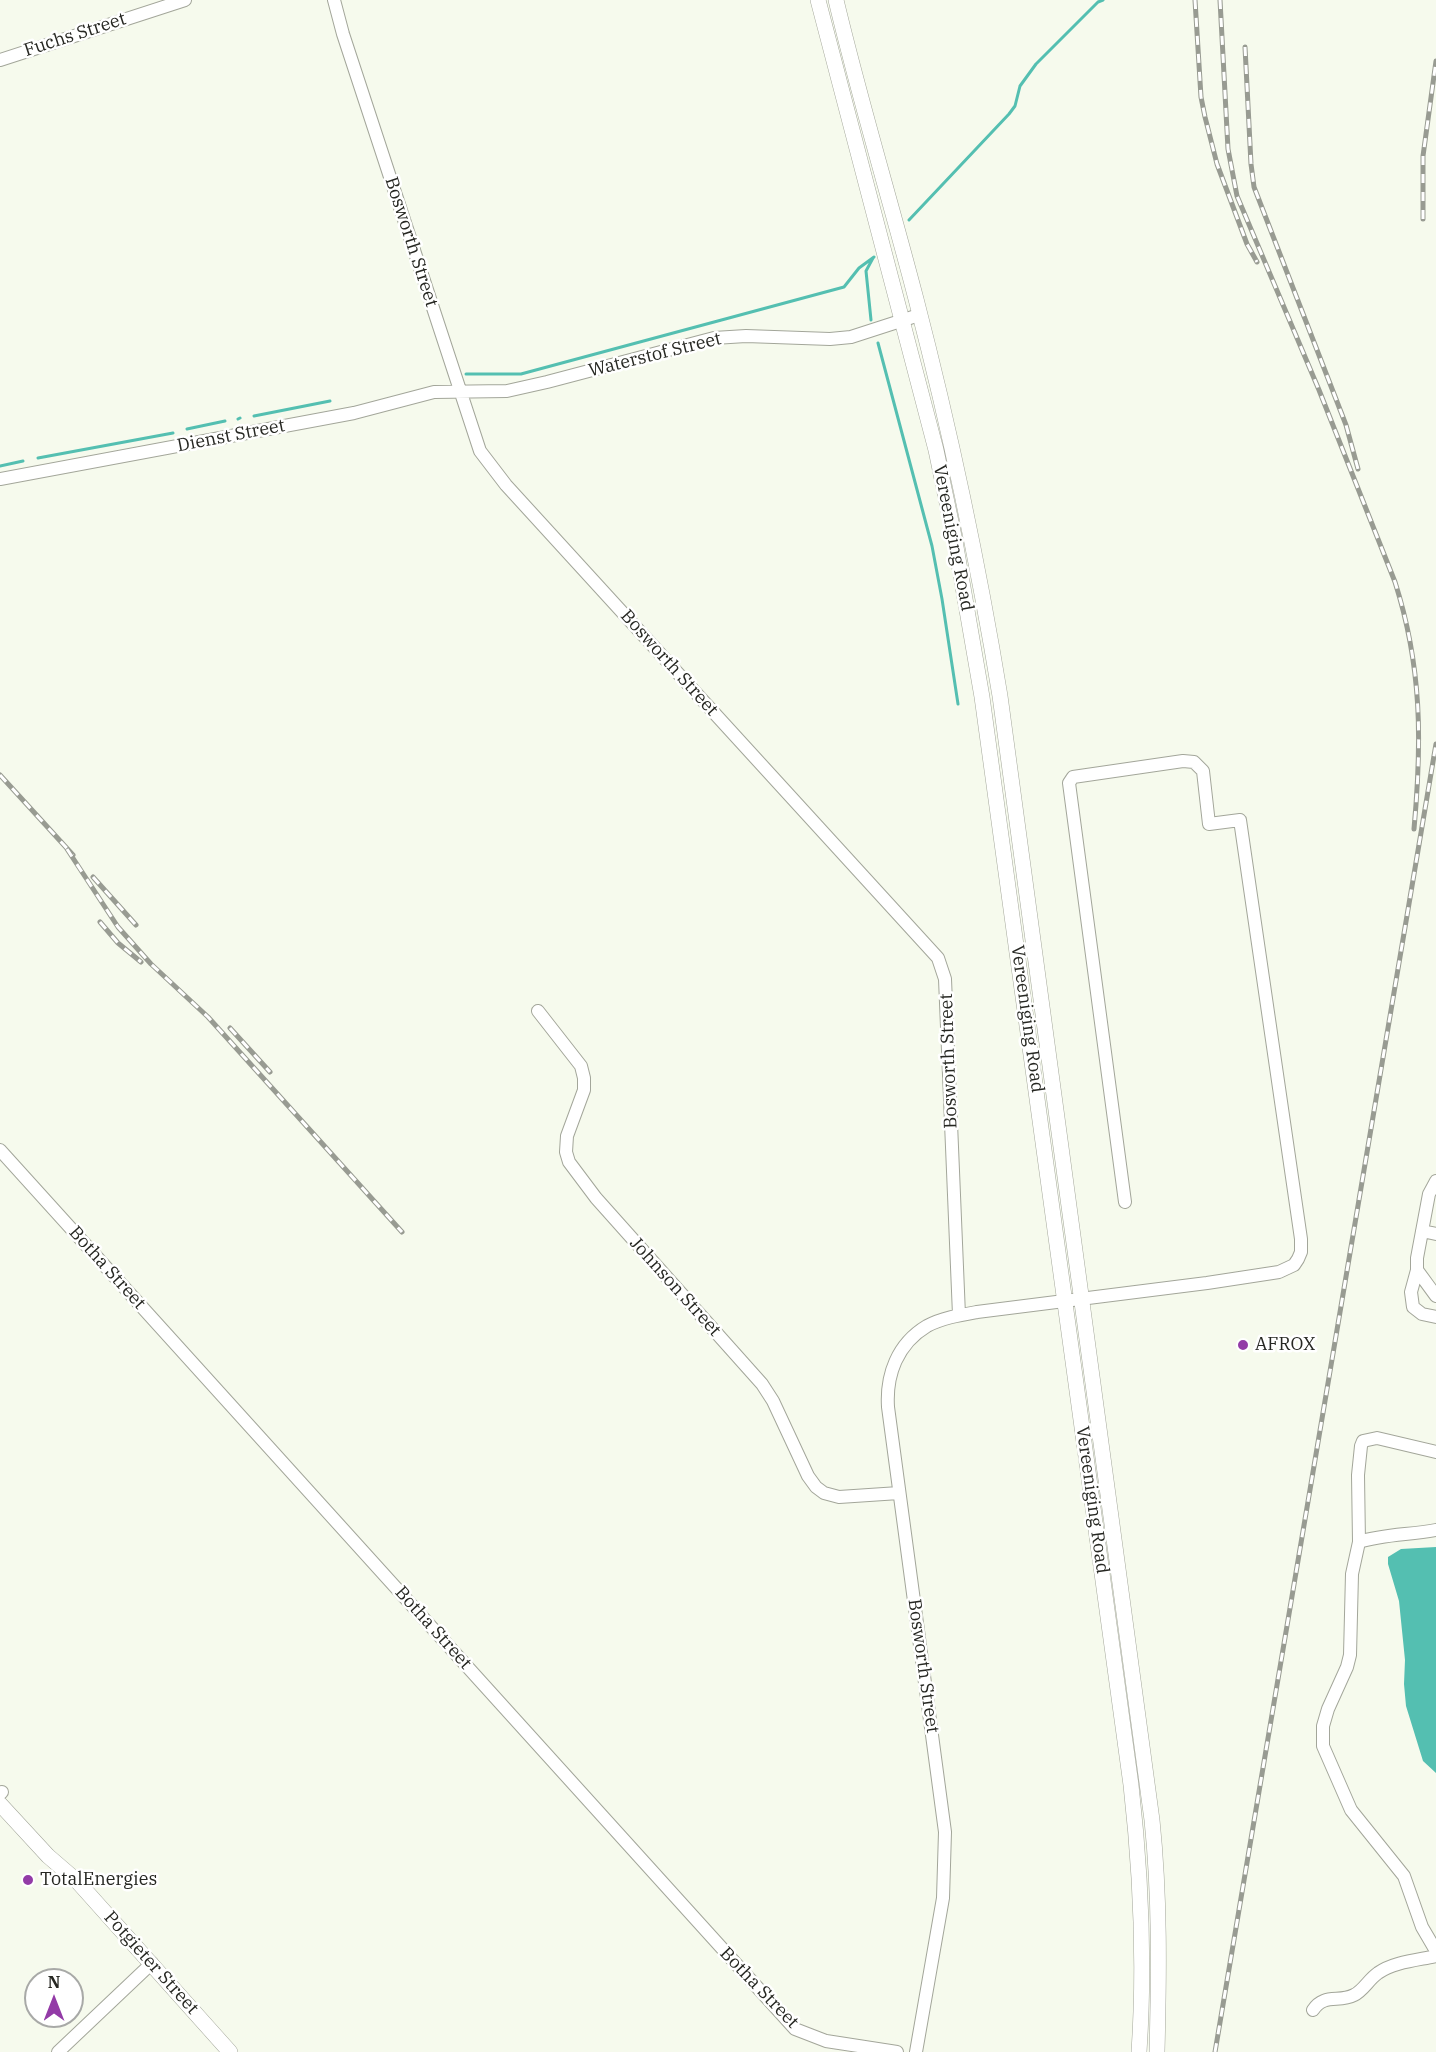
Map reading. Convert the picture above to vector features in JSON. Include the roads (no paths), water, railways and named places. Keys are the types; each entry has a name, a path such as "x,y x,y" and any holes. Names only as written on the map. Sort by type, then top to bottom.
{"main road":[{"name":"Vereeniging Road","path":"818,0 938,460 975,655 993,771 1137,1842 1142,1971 1139,2052"},
{"name":"Vereeniging Road","path":"836,0 920,315 955,459 989,632 1016,813 1153,1828 1159,1958 1156,2052"},
{"name":"Potgieter Street","path":"0,1795 54,1850 71,1875 230,2052"}],"street":[{"name":"Fuchs Street","path":"0,60 185,0"},
{"name":"Bosworth Street","path":"334,0 343,34 480,451 506,485 938,958 945,979 959,1315"},
{"name":"Waterstof Street","path":"460,391 507,391 714,338 746,336 830,339 852,337 920,315"},
{"name":"Dienst Street","path":"0,479 354,413 434,392 460,391"},
{"name":"Bosworth Street","path":"916,2052 943,1898 945,1832 887,1400 888,1381 892,1368 897,1358 918,1333 927,1326 959,1315 1279,1272 1294,1265 1301,1252 1240,820 1209,824 1203,771 1194,762 1183,761 1073,777 1069,783 1125,1202"},
{"name":"Johnson Street","path":"538,1011 581,1066 584,1078 584,1090 567,1136 566,1152 569,1162 596,1198 762,1384 773,1401 808,1476 816,1487 824,1493 839,1497 899,1493"},
{"name":"Botha Street","path":"0,1150 795,2029 826,2042 897,2052"},
{"path":"1436,1181 1429,1194 1417,1258 1417,1270 1411,1292 1413,1307 1422,1314 1436,1317"},
{"path":"1422,1232 1436,1234"},
{"path":"1417,1270 1436,1296"},
{"path":"1436,1452 1377,1438 1363,1441 1360,1446 1359,1542 1352,1574 1350,1655 1323,1726 1323,1746 1351,1810 1404,1876 1422,1927 1436,1951"},
{"path":"1359,1542 1383,1535 1436,1530"},
{"path":"1313,2010 1316,2004 1323,2000 1354,1995 1379,1972 1387,1968 1436,1956"},
{"path":"58,2052 152,1963"}],"water":[{"path":"1436,1547 1436,1773 1423,1761 1406,1706 1405,1660 1399,1601 1388,1557 1401,1549"}],"waterway":[{"path":"909,220 1009,114 1015,106 1020,86 1036,64 1098,2 1103,0"},
{"path":"466,374 521,374 844,287 859,268 874,257"},
{"path":"871,320 866,271 873,258"},
{"path":"878,343 932,546 958,704"},
{"path":"254,416 330,401"},
{"path":"187,429 225,421"},
{"path":"38,458 173,433"},
{"path":"0,466 23,461"}],"railway":[{"path":"1195,0 1201,97 1205,117 1217,164 1247,244 1257,262"},
{"path":"1220,0 1228,149 1237,196 1319,390 1395,582 1404,613 1418,704 1419,735 1414,829"},
{"path":"1245,47 1254,187 1346,425 1358,469"},
{"path":"1423,219 1423,156 1436,61"},
{"path":"1215,2052 1436,744"},
{"path":"0,775 73,855"},
{"path":"67,849 118,927 151,964 208,1017 402,1232"},
{"path":"93,877 136,925"},
{"path":"100,922 118,943 141,962"},
{"path":"230,1028 270,1072"}],"place":[{"name":"AFROX","path":"1243,1345"},
{"name":"TotalEnergies","path":"28,1880"}]}
